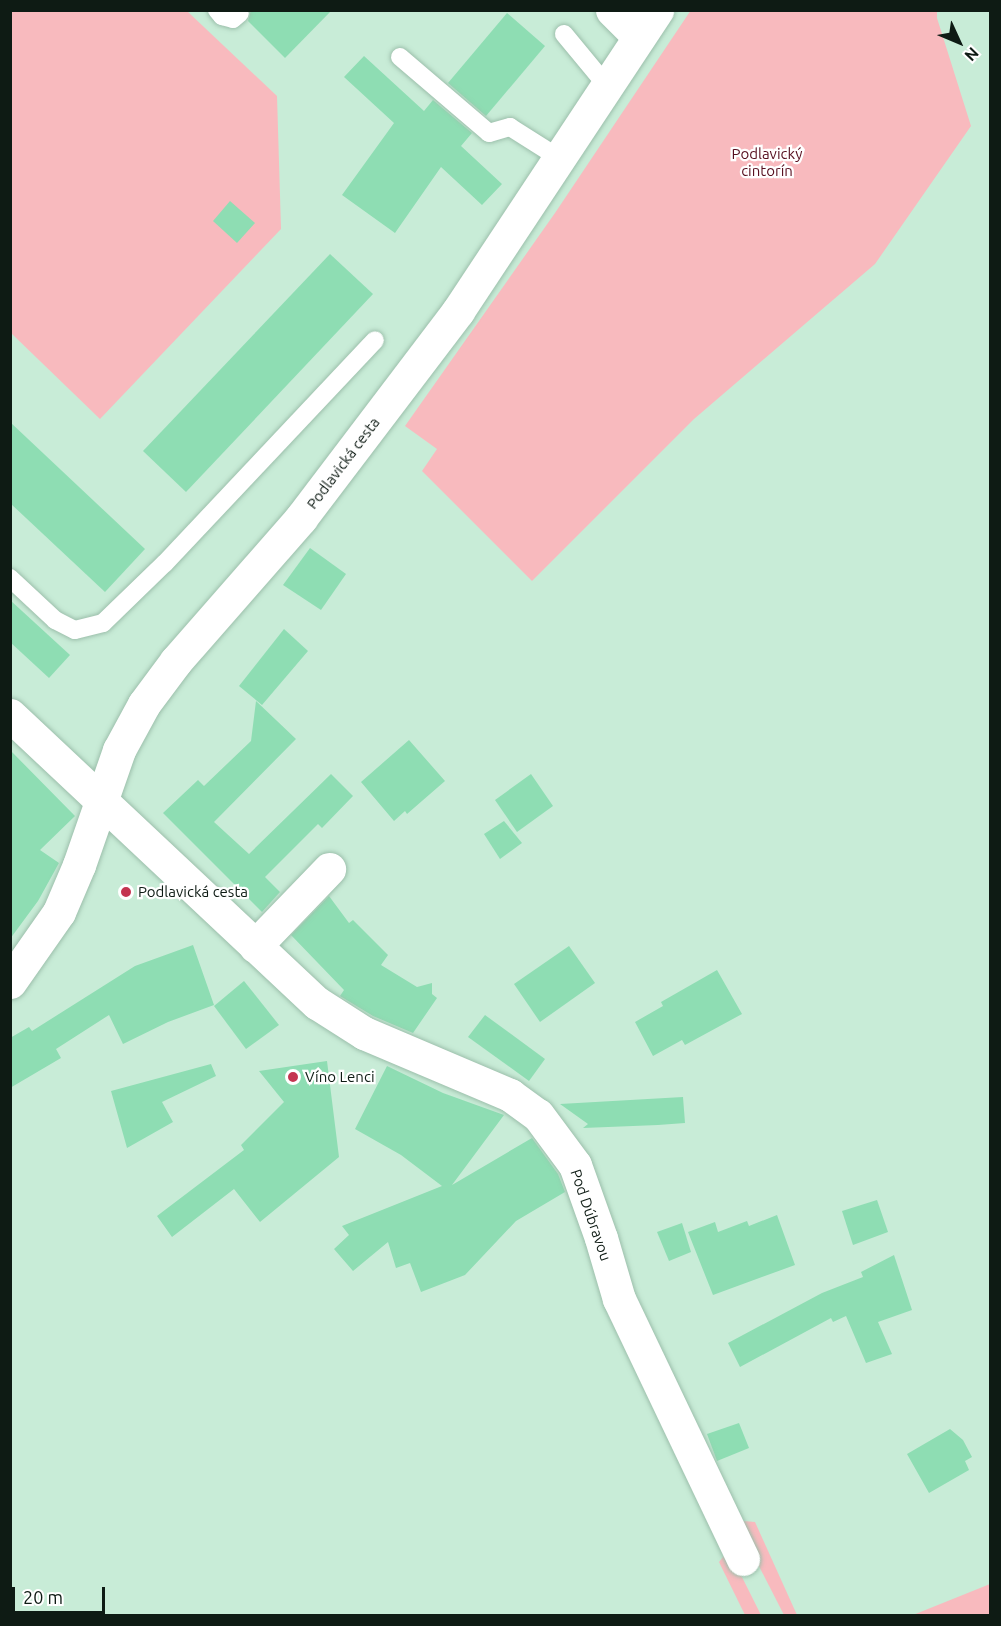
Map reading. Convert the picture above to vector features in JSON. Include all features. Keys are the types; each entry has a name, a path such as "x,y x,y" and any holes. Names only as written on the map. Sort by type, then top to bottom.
{"street":[{"path":"612,10 639,37"},
{"name":"Podlavická cesta","path":"10,982 59,912 119,750 144,704 176,661 301,518 466,300 657,10"},
{"name":"Pod Dúbravou","path":"10,715 296,985 338,1018 364,1033 510,1095 538,1115 574,1166 623,1309 742,1559"},
{"path":"255,946 329,869"}],"lane":[{"path":"217,10 222,16 233,19 240,13"},
{"path":"564,34 607,86"},
{"path":"400,57 489,133 510,126 559,158"},
{"path":"10,578 55,620 75,630 104,623 165,563 375,340"}],"green space":[{"name":"Podlavický cintorín","path":"691,10 937,11 937,18 971,126 875,264 694,419 532,581 422,471 437,449 405,426 555,213"},
{"path":"10,11 187,11 277,96 281,229 100,419 11,333"},
{"path":"743,1521 755,1522 797,1615 784,1615 742,1533"},
{"path":"727,1552 732,1557 761,1615 745,1615 719,1562"},
{"path":"990,1584 990,1615 913,1615"}],"building":[{"path":"251,10 332,10 285,58 248,21"},
{"path":"507,13 545,46 486,116 448,83"},
{"path":"364,56 424,111 433,100 472,133 461,146 502,184 482,205 441,167 395,233 342,195 394,123 344,77"},
{"path":"230,201 255,223 237,243 213,221"},
{"path":"330,254 373,294 186,492 143,451"},
{"path":"10,422 145,549 105,592 10,503"},
{"path":"310,548 346,574 321,610 283,585"},
{"path":"10,600 70,655 49,678 10,642"},
{"path":"284,629 308,651 262,705 239,686"},
{"path":"256,701 296,739 214,822 249,854 331,774 353,796 322,828 318,824 265,877 280,892 262,912 163,813 198,780 204,786 251,741"},
{"path":"409,740 445,781 407,814 405,811 394,821 361,782"},
{"path":"10,750 75,816 40,850 59,863 38,901 10,939"},
{"path":"531,774 553,806 517,832 495,800"},
{"path":"504,821 522,843 500,859 484,834"},
{"path":"329,896 349,923 353,920 388,955 381,965 417,987 432,983 432,994 437,998 413,1033 373,1016 340,996 344,990 291,935"},
{"path":"193,945 214,1005 168,1022 123,1044 109,1015 56,1049 61,1058 10,1088 10,1038 29,1027 32,1031 135,966"},
{"path":"569,946 595,983 540,1022 514,984"},
{"path":"717,970 742,1014 685,1045 682,1040 653,1056 635,1022 663,1006 661,1002"},
{"path":"244,981 279,1025 246,1049 214,1006"},
{"path":"485,1015 545,1059 529,1081 468,1037"},
{"path":"327,1061 339,1157 260,1222 234,1189 172,1237 157,1216 244,1150 241,1145 284,1102 259,1071"},
{"path":"211,1064 216,1076 162,1102 173,1122 127,1148 111,1091"},
{"path":"387,1066 443,1093 504,1115 452,1185 532,1138 558,1174 565,1192 516,1221 465,1275 421,1292 410,1263 396,1268 388,1242 353,1271 334,1249 349,1235 342,1226 442,1186 401,1155 355,1129"},
{"path":"683,1097 685,1123 658,1125 583,1128 588,1124 560,1104"},
{"path":"877,1200 888,1232 853,1245 842,1211"},
{"path":"777,1215 795,1265 713,1295 688,1232 715,1222 718,1232 747,1221 749,1226"},
{"path":"682,1223 691,1252 669,1261 657,1232"},
{"path":"894,1255 912,1310 878,1322 892,1354 866,1363 846,1316 833,1322 831,1318 740,1367 728,1343 822,1293 863,1277 861,1272"},
{"path":"739,1423 749,1448 717,1461 707,1434"},
{"path":"950,1429 963,1440 972,1457 965,1461 969,1470 929,1493 907,1454"}],"place":[{"name":"Podlavická cesta","path":"126,892"},
{"name":"Víno Lenci","path":"293,1077"}]}
